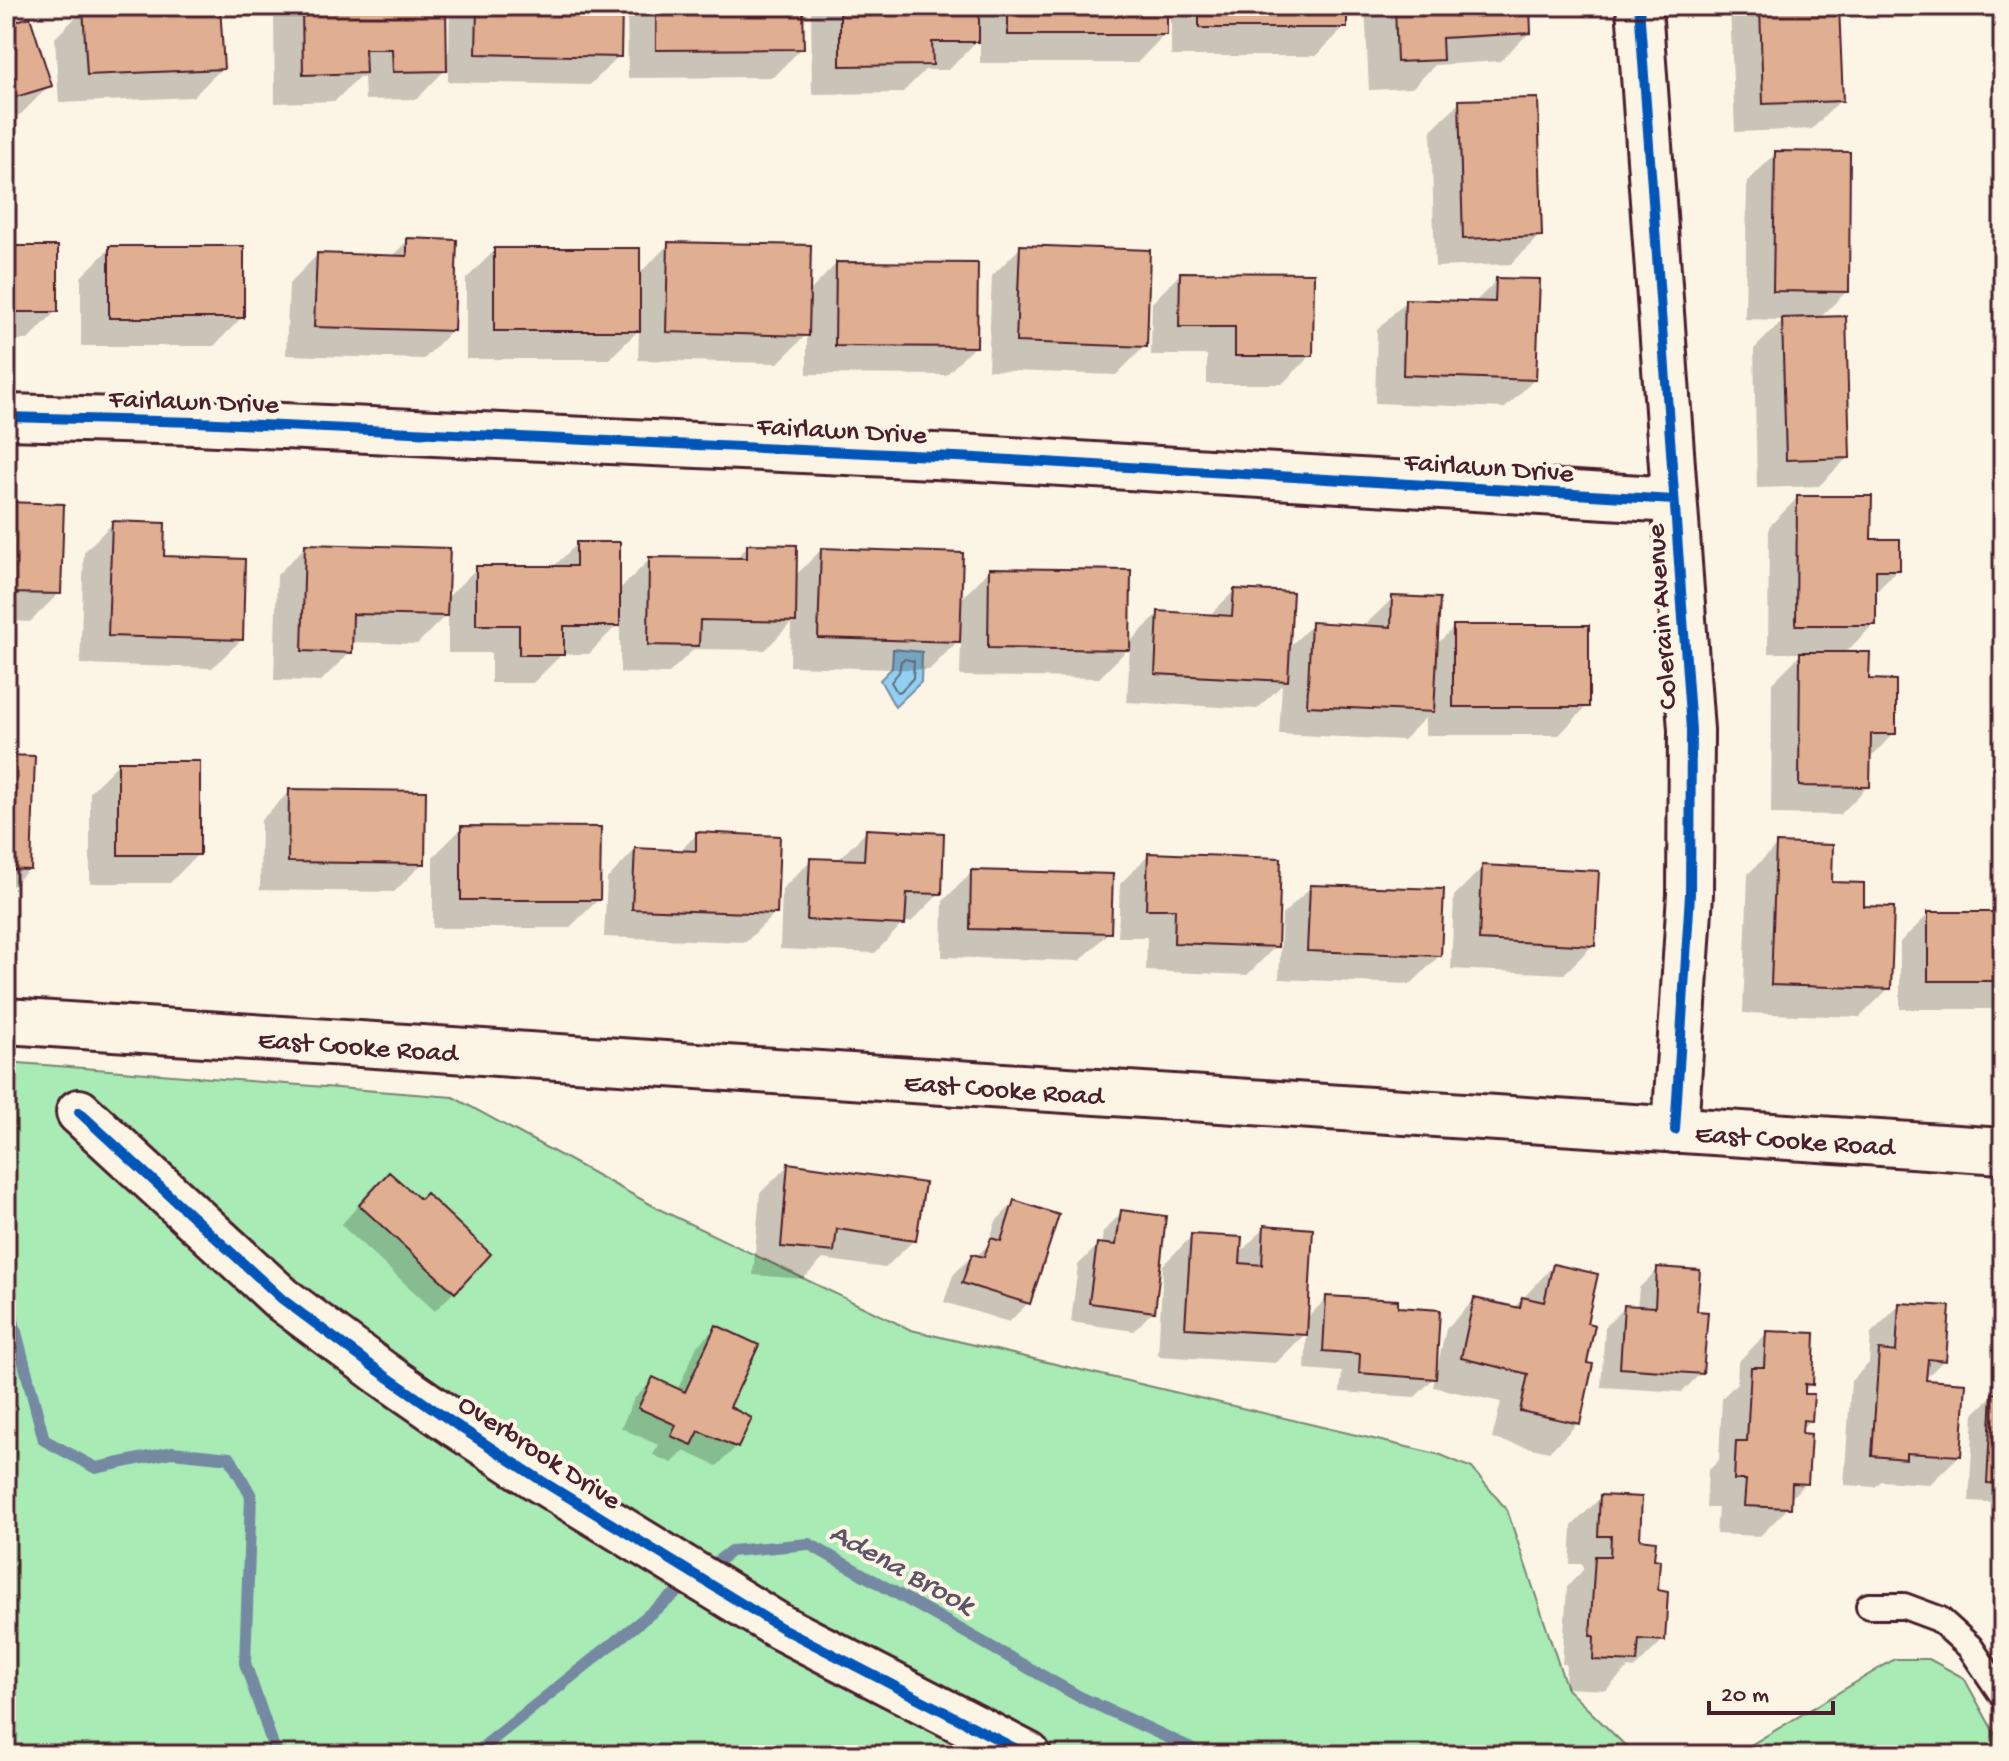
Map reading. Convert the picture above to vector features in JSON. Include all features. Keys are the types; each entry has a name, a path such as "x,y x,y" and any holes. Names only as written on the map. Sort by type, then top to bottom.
{"street":[{"name":"Colerain Avenue","path":"1639,6 1691,730 1690,894 1675,1130"},
{"name":"Fairlawn Drive","path":"6,417 258,425 882,454 1674,500"},
{"name":"East Cooke Road","path":"6,1021 2003,1151"},
{"name":"Overbrook Drive","path":"79,1112 282,1299 455,1424 780,1627 1028,1755"}],"lane":[{"path":"1869,1606 1904,1606 1939,1619 1970,1647 2003,1696"}],"green space":[{"path":"6,1062 453,1097 661,1210 911,1330 1441,1455 1472,1468 1507,1510 1567,1689 1631,1751 1648,1755 6,1755"},
{"path":"1895,1659 1929,1659 1964,1678 2003,1749 2003,1755 1734,1755"}],"water":[{"path":"893,649 922,652 921,682 895,707 880,680 892,668"}],"building":[{"path":"220,6 224,69 87,75 83,7"},
{"path":"302,6 446,6 447,71 393,72 392,49 365,49 366,73 303,75"},
{"path":"477,6 622,6 621,57 476,54"},
{"path":"656,6 803,6 804,49 656,50"},
{"path":"840,6 979,6 979,42 932,42 933,65 840,66"},
{"path":"1008,6 1167,6 1167,35 1008,35"},
{"path":"1199,6 1347,6 1347,28 1199,28"},
{"path":"1395,6 1530,6 1531,33 1442,38 1443,60 1397,62"},
{"path":"1760,6 1839,6 1843,101 1763,104"},
{"path":"30,17 52,86 6,100 6,24"},
{"path":"1538,98 1542,236 1463,239 1459,100"},
{"path":"1775,151 1850,152 1849,292 1773,291"},
{"path":"407,238 457,240 454,331 314,327 317,253 407,256"},
{"path":"668,242 811,245 809,336 666,332"},
{"path":"1020,245 1150,250 1147,347 1016,342"},
{"path":"6,246 58,246 58,312 6,312"},
{"path":"109,246 244,246 244,318 109,318"},
{"path":"494,248 640,248 640,331 494,331"},
{"path":"836,262 978,263 977,347 835,346"},
{"path":"1180,272 1314,273 1313,356 1235,356 1235,327 1179,327"},
{"path":"1496,278 1540,279 1536,380 1403,375 1405,299 1495,302"},
{"path":"1846,316 1850,458 1786,460 1782,318"},
{"path":"1797,496 1872,496 1871,539 1900,539 1900,570 1876,570 1876,625 1796,625"},
{"path":"6,502 64,504 61,594 6,593"},
{"path":"112,521 165,523 164,556 245,559 243,640 108,636"},
{"path":"576,542 620,542 620,626 564,626 564,655 519,655 519,625 476,625 476,566 576,566"},
{"path":"305,544 450,548 447,616 353,614 352,653 302,651"},
{"path":"747,544 797,545 796,622 700,620 699,646 648,645 649,557 747,558"},
{"path":"821,548 963,553 960,642 818,638"},
{"path":"989,568 1131,570 1130,650 988,648"},
{"path":"1234,589 1293,592 1288,681 1155,674 1158,611 1232,616"},
{"path":"1392,596 1440,598 1434,712 1307,706 1311,622 1391,627"},
{"path":"1453,625 1589,625 1589,707 1453,707"},
{"path":"1800,652 1870,652 1869,679 1896,680 1896,734 1871,734 1870,787 1799,786"},
{"path":"6,755 35,756 31,870 6,869"},
{"path":"118,761 200,761 200,855 118,855"},
{"path":"289,789 426,791 425,864 288,862"},
{"path":"461,826 601,827 600,900 461,900"},
{"path":"866,829 944,833 942,894 907,893 905,925 807,920 810,858 864,860"},
{"path":"696,832 780,836 777,914 632,909 635,848 696,851"},
{"path":"1776,843 1833,845 1832,882 1864,883 1864,906 1894,907 1891,989 1771,985"},
{"path":"1148,853 1281,858 1278,947 1174,943 1175,909 1146,909"},
{"path":"1482,865 1599,871 1595,946 1479,940"},
{"path":"971,870 1113,874 1111,933 970,929"},
{"path":"1310,885 1444,889 1441,956 1307,951"},
{"path":"1928,912 2003,912 2003,981 1928,981"},
{"path":"788,1163 925,1183 916,1241 837,1229 834,1252 781,1247"},
{"path":"389,1172 420,1199 426,1193 491,1254 455,1293 359,1205"},
{"path":"1014,1200 1059,1215 1030,1304 962,1283 972,1254 984,1257 991,1238 1001,1241"},
{"path":"1121,1210 1166,1216 1155,1312 1089,1303 1097,1243 1116,1245"},
{"path":"1264,1225 1313,1229 1307,1335 1185,1328 1191,1234 1242,1237 1240,1263 1262,1265"},
{"path":"1553,1264 1598,1274 1587,1323 1595,1325 1587,1363 1593,1364 1580,1424 1520,1411 1528,1374 1461,1358 1474,1298 1520,1308 1522,1297 1544,1302"},
{"path":"1657,1267 1700,1270 1697,1311 1708,1312 1703,1374 1620,1368 1624,1305 1655,1307"},
{"path":"1326,1296 1398,1300 1398,1307 1440,1310 1436,1379 1359,1373 1360,1354 1323,1351"},
{"path":"1899,1303 1950,1306 1946,1361 1928,1359 1926,1380 1966,1383 1961,1456 1906,1453 1906,1459 1872,1456 1879,1350 1896,1352"},
{"path":"716,1325 759,1345 730,1407 752,1418 738,1448 699,1431 692,1445 671,1436 676,1425 638,1408 653,1377 685,1392"},
{"path":"1766,1331 1815,1333 1813,1385 1805,1384 1805,1394 1814,1394 1812,1421 1803,1420 1802,1433 1811,1434 1808,1484 1792,1483 1791,1508 1744,1506 1746,1480 1734,1480 1736,1441 1747,1441 1751,1367 1764,1367"},
{"path":"1992,1393 2003,1394 2003,1484 1987,1483"},
{"path":"1600,1495 1642,1497 1640,1539 1656,1541 1654,1559 1660,1560 1658,1590 1668,1592 1665,1641 1639,1639 1637,1662 1593,1660 1594,1636 1590,1636 1595,1556 1610,1556 1611,1536 1598,1536"}],"waterway":[{"name":"Adena Brook","path":"6,1241 9,1305 44,1440 96,1468 172,1452 230,1458 251,1496 245,1663 275,1751 282,1755"},
{"name":"Adena Brook","path":"705,1571 731,1551 809,1544 1080,1697 1206,1755"},
{"name":"Adena Brook","path":"473,1755 690,1582"}],"cycle path":[{"path":"1639,6 1691,730 1690,894 1675,1130"},
{"path":"6,417 196,422 977,458 1674,500"},
{"path":"79,1112 282,1299 455,1424 780,1627 1028,1755"}]}
